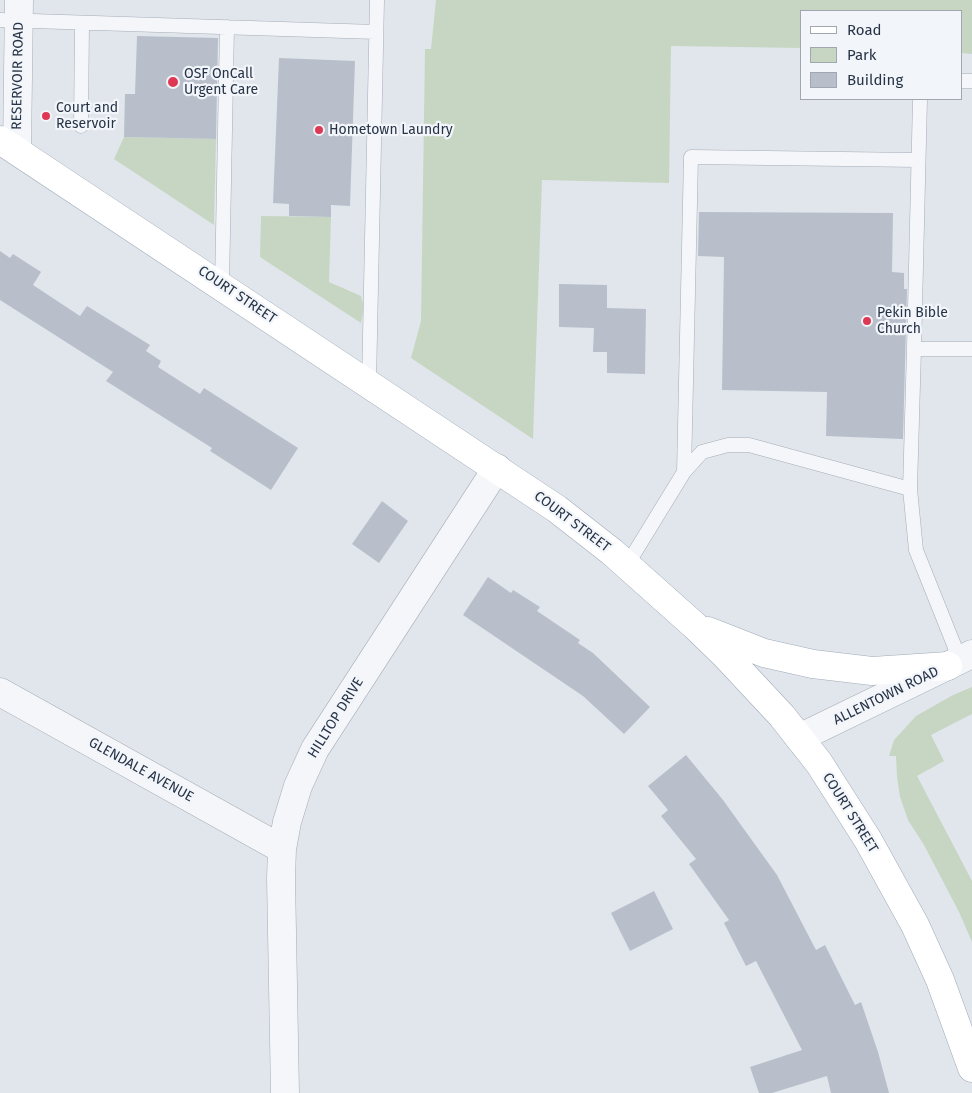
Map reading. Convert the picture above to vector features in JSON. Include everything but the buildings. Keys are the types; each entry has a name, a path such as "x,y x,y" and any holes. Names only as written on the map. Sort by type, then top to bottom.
{"main road":[{"name":"COURT STREET","path":"9,145 557,509 627,565 725,655 771,704 799,738 835,787 864,832 915,925 940,980 972,1068"},
{"path":"694,626 764,653 813,664 872,671 960,660"}],"street":[{"name":"RESERVOIR ROAD","path":"9,145 11,12"},
{"name":"HILLTOP DRIVE","path":"285,1093 282,848 287,822 298,786 315,749 497,468"},
{"name":"ALLENTOWN ROAD","path":"799,738 960,660"},
{"name":"GLENDALE AVENUE","path":"0,692 282,848"}],"lane":[{"path":"369,383 376,0"},
{"path":"11,12 82,23 376,32"},
{"path":"81,126 82,23"},
{"path":"222,285 227,27"},
{"path":"920,100 910,489 916,550 960,660"},
{"path":"684,472 691,157 918,160"},
{"path":"914,349 972,349"},
{"path":"627,565 684,472 702,452 728,446 749,445 910,489"}],"green space":[{"path":"436,0 972,0 972,54 962,53 962,10 800,10 800,48 671,46 669,183 542,180 533,439 411,358 421,321 425,49 431,49"},
{"path":"124,137 216,139 214,225 114,159"},
{"path":"261,216 331,217 329,282 361,296 364,307 361,323 260,257"},
{"path":"972,687 972,714 931,735 944,761 917,776 972,881 972,942 959,912 924,845 908,820 900,797 896,756 889,756 894,740 916,716 953,695"}],"place":[{"name":"OSF OnCall Urgent Care","path":"173,82"},
{"name":"Court and Reservoir","path":"46,116"},
{"name":"Hometown Laundry","path":"319,130"},
{"name":"Pekin Bible Church","path":"867,321"}]}
